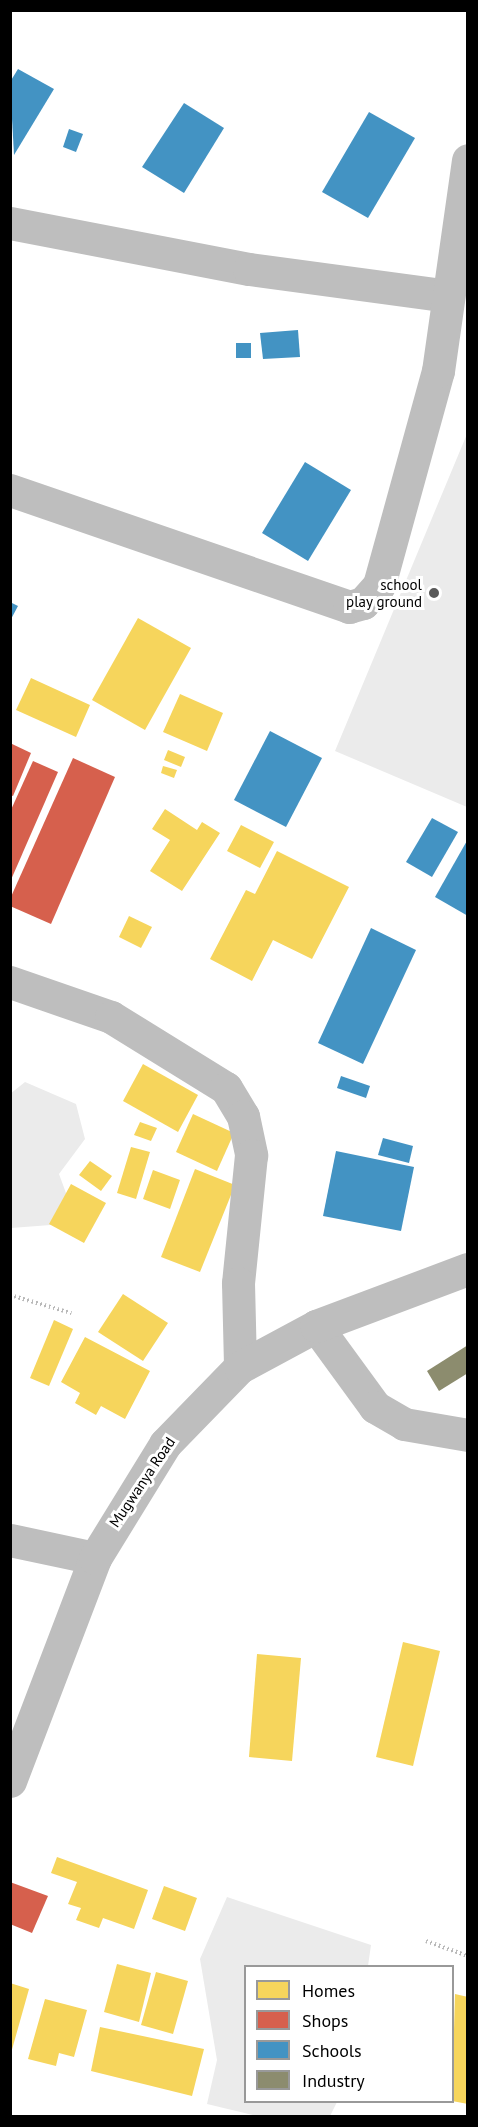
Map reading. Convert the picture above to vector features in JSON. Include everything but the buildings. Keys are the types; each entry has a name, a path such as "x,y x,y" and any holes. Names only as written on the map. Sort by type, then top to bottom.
{"street":[{"path":"10,490 349,607 363,603 379,585 438,371 468,160"},
{"path":"10,223 249,269 448,296"},
{"path":"10,981 111,1017 167,1049 226,1088 243,1116 251,1155 238,1283 240,1367"},
{"name":"Mugwanya Road","path":"10,1781 94,1558 165,1444 240,1367 316,1326 468,1269"},
{"path":"316,1326 375,1407 404,1424 468,1435"},
{"path":"10,1540 94,1558"}],"path":[{"path":"10,1295 71,1312"},
{"path":"426,1941 468,1956"}],"shaded area":[{"name":"school play ground","path":"467,434 467,807 335,751"},
{"path":"25,1082 76,1104 85,1139 59,1174 77,1223 11,1228 10,1094"},
{"path":"227,1897 371,1945 368,1965 244,1965 244,2103 336,2103 330,2116 257,2116 207,2104 217,2060 200,1959"}],"place":[{"name":"school play ground","path":"434,593"}]}
